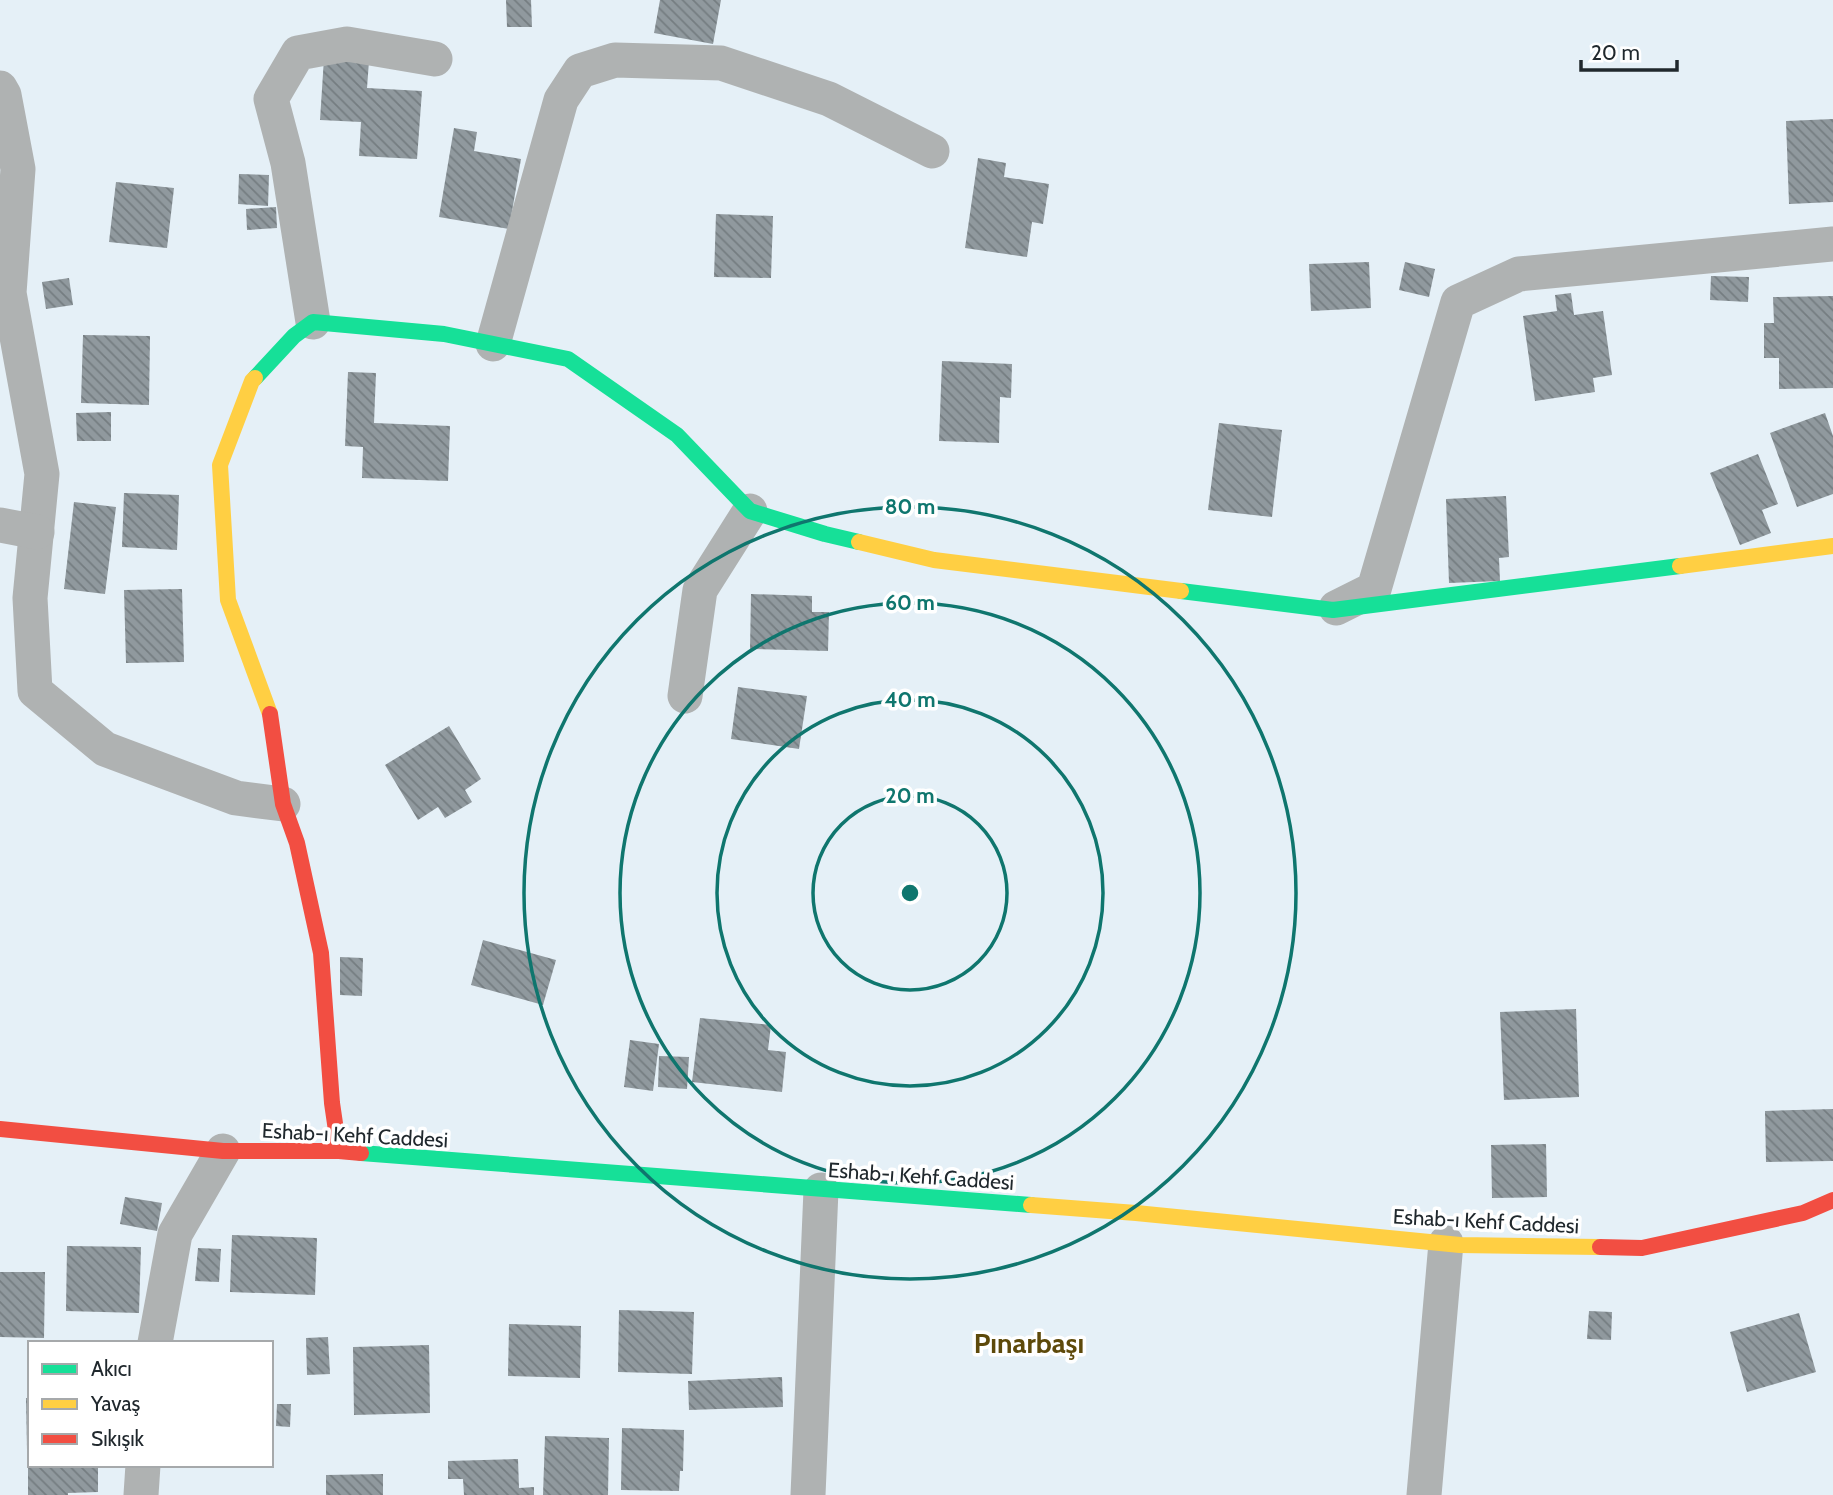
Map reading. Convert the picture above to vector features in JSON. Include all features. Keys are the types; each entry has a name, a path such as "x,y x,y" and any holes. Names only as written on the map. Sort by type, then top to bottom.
{"street":[{"path":"313,322 288,163 271,99 298,53 347,44 435,59"},
{"path":"493,344 561,100 580,71 615,60 721,63 829,99 932,151"},
{"path":"0,88 4,95 18,169 7,235 9,293 43,474 30,598 35,691 105,749 236,798 283,804"},
{"path":"1333,610 1374,589 1458,303 1519,274 1833,244"},
{"path":"339,1151 332,1103 321,953 297,843 283,804 270,715 228,600 220,465 252,381 294,336 313,322 444,334 568,359 677,435 750,512 825,534 934,560 1333,610 1833,546"},
{"path":"685,696 700,590 750,512"},
{"path":"0,525 37,532"},
{"name":"Eshab-ı Kehf Caddesi","path":"0,1129 223,1151 339,1151 1136,1213 1446,1243 1642,1248 1802,1213 1833,1200"},
{"path":"155,1341 175,1234 223,1151"},
{"path":"808,1495 821,1190"},
{"path":"1424,1495 1446,1243"},
{"path":"141,1495 144,1467"}],"building":[{"path":"506,0 531,0 532,27 507,27"},
{"path":"660,0 721,0 713,44 654,33"},
{"path":"324,58 369,61 367,88 422,91 417,159 359,156 361,122 320,120"},
{"path":"1833,119 1833,202 1789,204 1786,121"},
{"path":"454,128 477,132 474,151 521,159 509,229 439,217"},
{"path":"978,158 1006,163 1004,177 1049,184 1043,224 1032,222 1027,257 965,248"},
{"path":"239,174 269,175 268,206 238,204"},
{"path":"116,182 174,188 167,248 109,242"},
{"path":"276,207 277,228 247,230 246,209"},
{"path":"716,214 773,216 771,278 714,277"},
{"path":"1369,262 1371,308 1311,311 1309,264"},
{"path":"1405,262 1435,269 1429,297 1399,290"},
{"path":"1711,276 1749,277 1748,302 1710,300"},
{"path":"69,278 73,305 46,309 42,282"},
{"path":"1571,293 1574,315 1603,311 1612,375 1593,378 1595,392 1535,401 1523,316 1557,311 1555,295"},
{"path":"1833,296 1833,388 1779,389 1779,358 1764,358 1764,323 1774,323 1773,297"},
{"path":"83,335 150,336 149,405 81,403"},
{"path":"942,361 1012,364 1011,398 1000,397 999,443 939,441"},
{"path":"348,372 376,373 374,423 450,426 448,481 362,478 363,447 345,446"},
{"path":"111,412 111,441 77,441 76,413"},
{"path":"1825,413 1833,436 1833,494 1797,507 1770,433"},
{"path":"1219,423 1282,430 1272,517 1208,510"},
{"path":"1758,454 1778,504 1762,510 1771,533 1740,545 1710,473"},
{"path":"124,493 179,495 177,550 122,547"},
{"path":"1506,496 1509,557 1499,558 1500,581 1449,583 1446,499"},
{"path":"74,502 116,507 105,594 64,589"},
{"path":"182,589 184,662 126,663 124,590"},
{"path":"751,594 812,596 812,612 829,612 828,651 750,649"},
{"path":"738,687 807,696 799,749 731,739"},
{"path":"449,726 481,779 465,790 472,802 445,818 438,807 418,820 385,765"},
{"path":"483,940 556,960 543,1005 471,985"},
{"path":"340,957 363,958 362,996 340,995"},
{"path":"1576,1009 1579,1097 1504,1100 1500,1012"},
{"path":"700,1018 771,1025 768,1050 786,1052 782,1092 692,1082"},
{"path":"630,1040 659,1044 653,1091 624,1087"},
{"path":"659,1056 689,1057 687,1089 658,1087"},
{"path":"1833,1109 1833,1161 1766,1162 1765,1111"},
{"path":"1546,1144 1547,1197 1492,1198 1491,1145"},
{"path":"125,1197 162,1203 157,1231 120,1224"},
{"path":"232,1235 317,1238 315,1295 230,1292"},
{"path":"67,1246 141,1247 139,1313 66,1311"},
{"path":"198,1248 221,1249 219,1282 195,1281"},
{"path":"0,1272 45,1272 44,1338 0,1337"},
{"path":"619,1310 694,1312 692,1374 618,1372"},
{"path":"1589,1311 1612,1312 1611,1340 1587,1339"},
{"path":"1799,1313 1816,1372 1747,1392 1730,1332"},
{"path":"509,1324 581,1326 580,1378 508,1376"},
{"path":"328,1337 330,1374 307,1375 306,1338"},
{"path":"429,1345 430,1413 354,1415 353,1347"},
{"path":"782,1377 783,1407 689,1410 688,1381"},
{"path":"26,1398 28,1398 28,1450"},
{"path":"277,1404 291,1404 290,1427 276,1426"},
{"path":"622,1428 684,1430 683,1471 680,1471 679,1491 621,1490"},
{"path":"545,1436 609,1438 608,1495 543,1495"},
{"path":"518,1459 519,1488 534,1487 534,1495 464,1495 463,1479 448,1479 448,1461"},
{"path":"28,1467 98,1467 98,1492 28,1495"},
{"path":"383,1474 383,1495 326,1495 326,1475"}],"traffic: fast":[{"path":"255,378 294,336 313,322 444,334 568,359 677,435 750,511 859,542"},
{"path":"1181,591 1333,610 1680,566"},
{"path":"361,1153 1031,1205"}],"traffic: slow":[{"path":"255,378 220,465 228,600 270,714"},
{"path":"859,542 934,560 1181,591"},
{"path":"1680,566 1833,546"},
{"path":"1031,1205 1460,1245 1600,1247"}],"traffic: jam":[{"path":"270,714 283,804 297,843 321,953 332,1103 339,1151"},
{"path":"0,1129 223,1151 361,1153"},
{"path":"1600,1247 1642,1248 1803,1213 1833,1200"}],"district":[{"name":"Pınarbaşı","path":"1029,1343"}]}
